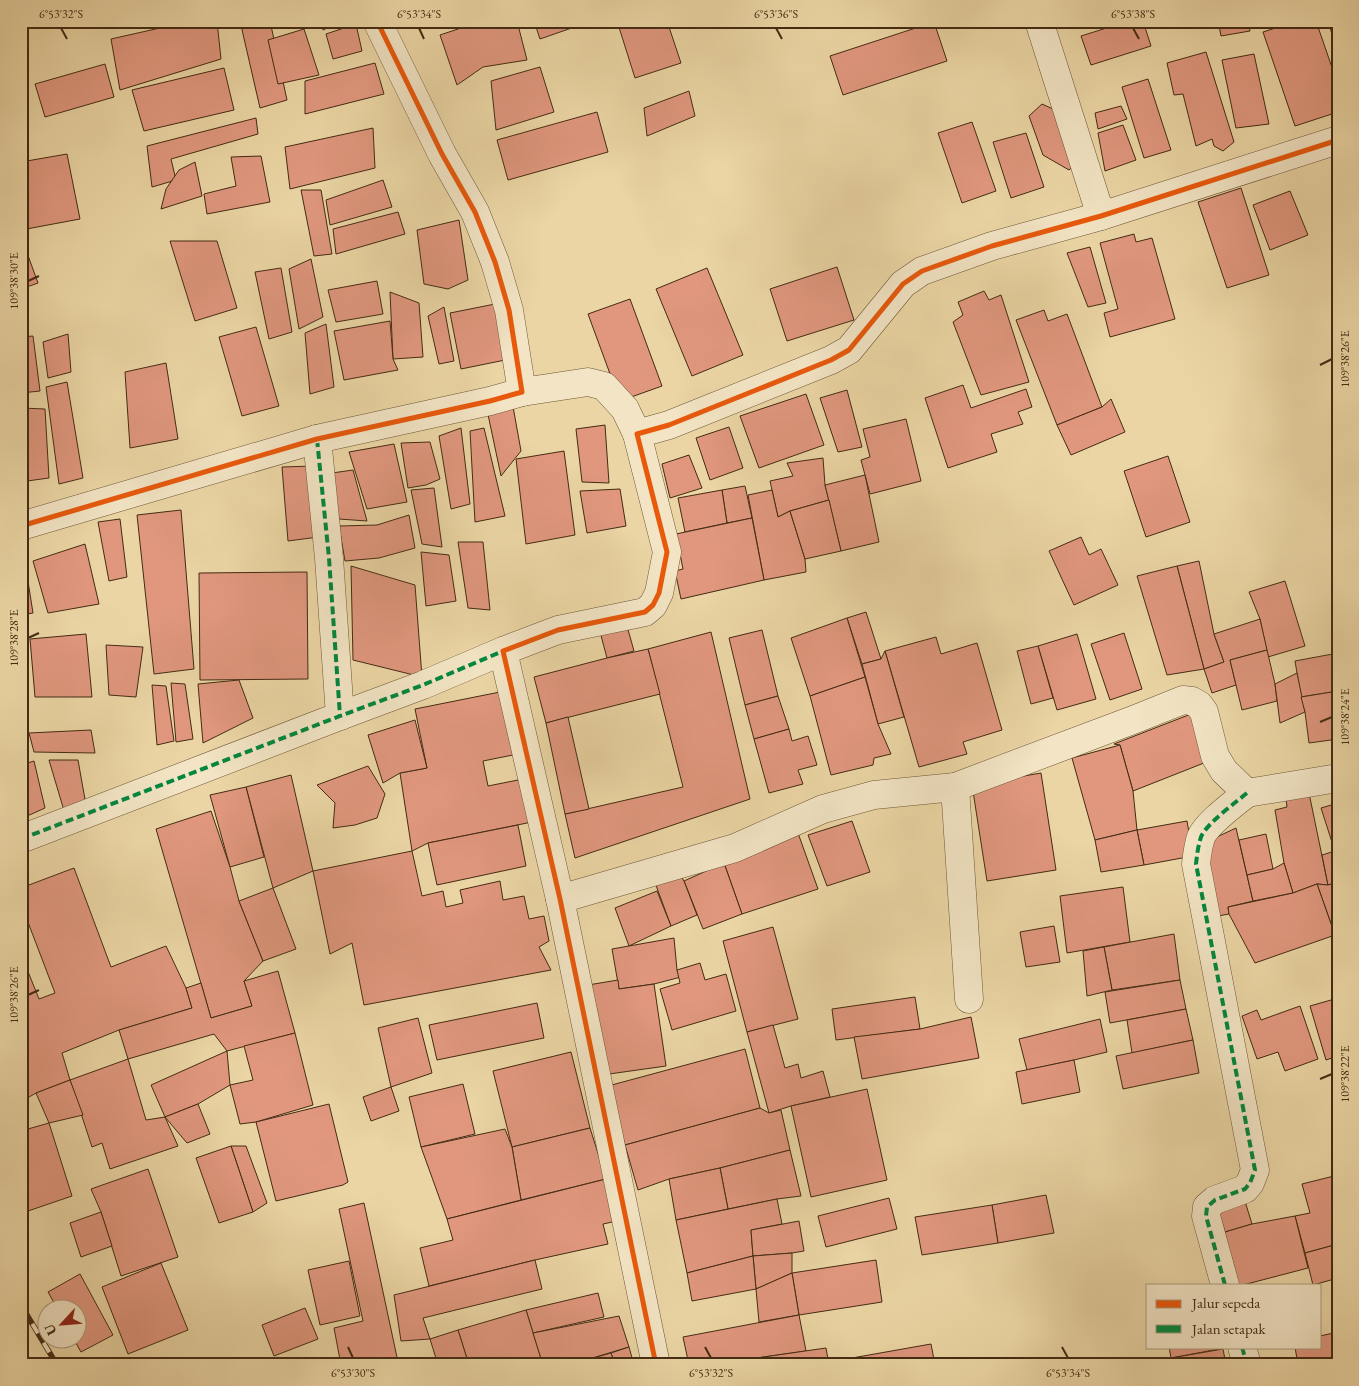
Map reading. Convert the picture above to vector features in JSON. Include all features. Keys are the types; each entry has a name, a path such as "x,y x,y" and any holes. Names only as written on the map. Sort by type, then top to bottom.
{"street":[{"path":"376,21 442,154 475,212 492,254 509,310 522,392"},
{"path":"1039,21 1101,216"},
{"path":"637,434 668,425 831,360 849,350 903,284 922,271 992,246 1101,216 1338,140"},
{"path":"21,526 317,440 522,392 588,382 604,386 625,409 637,434 667,552 659,593 653,605 645,612 558,630 508,671 423,686 21,839"},
{"path":"317,440 329,558 340,716"},
{"path":"508,671 560,900 656,1365"},
{"path":"560,900 735,848 823,810 874,795 955,787 1183,700 1192,701 1199,705 1204,712 1215,756 1224,771 1247,793"},
{"path":"1225,1284 1206,1216 1207,1207 1215,1200 1245,1189 1250,1183 1255,1170 1196,864 1197,852 1202,835 1213,822 1247,793 1338,778"},
{"path":"955,787 969,999"},
{"path":"1242,1348 1247,1365"}],"building":[{"path":"191,21 217,21 221,59 120,90 111,39"},
{"path":"240,21 270,21 287,100 260,108"},
{"path":"272,21 296,21 273,27"},
{"path":"322,21 342,21 323,30"},
{"path":"482,21 517,21 527,60 483,67 457,85 440,35"},
{"path":"534,21 586,21 586,23 540,39"},
{"path":"617,21 667,21 681,63 635,78"},
{"path":"1129,21 1143,21 1151,46 1091,65 1081,36"},
{"path":"1218,21 1248,21 1250,31 1221,36"},
{"path":"1297,21 1316,21 1338,85 1338,112 1295,126 1263,32"},
{"path":"1331,21 1338,21 1338,58 1329,23"},
{"path":"934,22 947,61 843,95 830,56"},
{"path":"356,24 362,51 333,59 326,34"},
{"path":"304,29 319,75 278,84 268,40"},
{"path":"1206,52 1234,142 1223,151 1214,146 1212,139 1196,146 1183,94 1174,95 1167,63"},
{"path":"1254,54 1269,124 1236,128 1222,60"},
{"path":"375,63 384,94 305,114 305,81"},
{"path":"105,64 114,97 45,117 35,84"},
{"path":"540,67 554,112 496,130 491,81"},
{"path":"224,68 234,110 144,131 132,90"},
{"path":"1148,79 1171,150 1144,158 1122,87"},
{"path":"689,91 695,116 647,136 644,108"},
{"path":"1042,104 1053,109 1079,161 1069,170 1043,155 1029,116"},
{"path":"1121,106 1127,119 1098,129 1095,113"},
{"path":"597,112 608,152 508,180 497,140"},
{"path":"256,118 258,134 171,159 176,180 152,187 147,146"},
{"path":"972,122 996,191 962,203 938,133"},
{"path":"1123,125 1136,160 1105,171 1098,133"},
{"path":"373,128 375,168 290,189 285,147"},
{"path":"1026,133 1044,187 1011,198 993,142"},
{"path":"67,154 80,219 21,230 21,162"},
{"path":"261,156 270,202 207,214 204,194 236,186 231,157"},
{"path":"195,162 202,196 161,209 166,189 179,170"},
{"path":"383,180 392,207 330,225 326,200"},
{"path":"1241,188 1269,275 1227,288 1198,202"},
{"path":"301,190 321,190 332,254 314,256"},
{"path":"1290,191 1308,235 1270,250 1253,205"},
{"path":"398,212 405,234 336,254 333,229"},
{"path":"459,220 468,280 448,289 424,284 417,230"},
{"path":"1134,234 1136,242 1152,238 1175,319 1110,337 1104,313 1118,309 1100,243"},
{"path":"170,241 217,241 237,308 195,321"},
{"path":"1090,247 1106,303 1088,307 1067,253"},
{"path":"26,250 38,283 21,289 21,252"},
{"path":"311,259 323,317 299,329 289,269"},
{"path":"837,267 854,320 787,341 770,289"},
{"path":"281,268 292,332 269,339 255,272"},
{"path":"707,268 743,355 692,376 656,289"},
{"path":"377,281 383,314 336,322 328,290"},
{"path":"984,291 989,300 1001,295 1029,382 981,395 953,322 963,315 958,302"},
{"path":"390,292 419,303 423,357 393,359"},
{"path":"630,299 662,386 620,401 588,314"},
{"path":"495,304 510,359 461,369 450,313"},
{"path":"444,307 454,361 439,364 428,316"},
{"path":"1044,310 1048,321 1067,314 1102,407 1057,425 1016,320"},
{"path":"390,321 393,359 398,370 344,380 334,331"},
{"path":"326,324 334,387 310,394 305,333"},
{"path":"256,327 279,406 242,416 219,337"},
{"path":"68,334 71,372 48,378 43,342"},
{"path":"33,336 40,391 21,393 21,337"},
{"path":"166,363 178,439 130,448 125,372"},
{"path":"67,382 83,478 59,484 46,387"},
{"path":"963,385 971,408 1026,389 1032,407 1018,412 1023,424 991,434 997,452 948,468 925,398"},
{"path":"847,390 862,447 838,452 820,398"},
{"path":"806,394 824,445 759,468 740,416"},
{"path":"1111,399 1125,432 1071,455 1057,425 1102,407"},
{"path":"512,401 521,451 501,476 486,405"},
{"path":"21,408 45,409 49,478 27,481 21,430"},
{"path":"906,419 921,481 870,494 861,460 870,457 863,429"},
{"path":"605,425 609,483 582,482 576,429"},
{"path":"729,427 743,468 710,480 696,438"},
{"path":"461,428 470,504 451,509 439,436"},
{"path":"484,428 505,516 475,522 470,431"},
{"path":"430,442 440,479 426,485 408,488 401,443"},
{"path":"394,444 407,502 367,509 349,452"},
{"path":"564,451 575,535 526,544 516,459"},
{"path":"689,455 702,488 670,498 662,464"},
{"path":"1168,456 1190,522 1146,537 1124,471"},
{"path":"823,458 825,485 829,500 790,511 778,517 770,481 793,476 787,463"},
{"path":"313,466 326,536 288,541 282,467"},
{"path":"353,470 367,521 339,519 332,473"},
{"path":"865,475 879,542 841,551 825,485"},
{"path":"745,486 752,518 727,523 722,490"},
{"path":"434,488 442,547 422,544 411,490"},
{"path":"620,489 626,526 587,533 580,491"},
{"path":"722,490 727,523 685,532 678,498"},
{"path":"772,490 778,517 790,511 805,559 806,572 764,580 748,495"},
{"path":"829,500 841,551 805,559 790,511"},
{"path":"181,510 194,669 154,674 137,515"},
{"path":"409,515 415,548 379,558 345,561 339,526 377,525"},
{"path":"752,518 764,580 681,599 675,571 683,569 676,534"},
{"path":"120,519 127,577 109,581 98,522"},
{"path":"21,537 33,613 21,615"},
{"path":"1081,537 1089,555 1101,549 1118,585 1074,605 1049,551"},
{"path":"458,542 483,542 490,610 468,608"},
{"path":"85,544 99,604 48,613 33,561"},
{"path":"421,552 449,555 456,601 426,606"},
{"path":"1199,561 1214,634 1224,662 1204,669 1177,566"},
{"path":"351,566 415,585 422,677 353,660"},
{"path":"1177,566 1204,669 1167,675 1137,576"},
{"path":"307,572 308,679 200,680 199,573"},
{"path":"1285,581 1305,646 1268,657 1260,619 1249,592"},
{"path":"866,612 881,659 862,664 847,618"},
{"path":"847,618 865,677 810,696 791,638"},
{"path":"1260,619 1267,650 1230,660 1236,685 1212,693 1204,669 1224,662 1214,634"},
{"path":"627,626 634,651 607,658 600,632"},
{"path":"762,630 778,696 745,705 729,638"},
{"path":"711,632 750,799 575,858 565,814 683,787 648,649"},
{"path":"1124,633 1142,689 1110,700 1091,644"},
{"path":"86,634 92,697 35,697 30,639"},
{"path":"1077,634 1096,699 1057,710 1038,646"},
{"path":"936,637 941,654 977,643 1002,730 963,742 967,754 919,767 885,651"},
{"path":"106,645 143,647 136,697 109,695"},
{"path":"1038,646 1053,698 1031,704 1017,651"},
{"path":"648,649 660,694 546,723 534,677"},
{"path":"1267,650 1277,701 1242,710 1230,660"},
{"path":"885,651 904,717 878,724 862,664 881,659"},
{"path":"1338,653 1338,691 1301,697 1295,661"},
{"path":"1297,673 1305,712 1280,723 1275,684"},
{"path":"865,677 878,724 891,754 874,758 873,765 831,775 810,696"},
{"path":"239,680 253,718 203,743 198,684"},
{"path":"171,683 185,684 193,739 176,742"},
{"path":"152,685 166,686 174,741 157,745"},
{"path":"1338,691 1338,739 1309,743 1301,697"},
{"path":"500,692 513,755 483,761 488,786 528,778 537,821 428,843 412,851 400,773 427,768 415,709"},
{"path":"778,696 789,729 754,739 745,705"},
{"path":"1191,714 1209,761 1133,791 1120,745 1114,744"},
{"path":"568,717 589,809 565,814 546,723"},
{"path":"415,720 427,768 400,773 383,783 368,735"},
{"path":"789,729 792,741 808,736 817,765 798,770 803,784 769,793 754,739"},
{"path":"91,730 95,753 34,752 29,733"},
{"path":"1120,745 1133,791 1137,830 1095,840 1072,758"},
{"path":"49,760 78,760 86,805 65,814"},
{"path":"34,761 45,808 25,817 21,803 21,765"},
{"path":"368,766 385,794 377,818 355,825 333,828 335,803 317,785"},
{"path":"1041,773 1056,870 987,881 972,785"},
{"path":"291,775 313,871 273,888 246,787"},
{"path":"246,787 264,857 230,867 210,795"},
{"path":"1309,793 1328,885 1317,884 1293,893 1284,863 1275,810 1287,807 1286,798"},
{"path":"1338,803 1338,861 1321,808"},
{"path":"211,811 230,867 239,901 263,961 244,981 252,1006 211,1018 156,829"},
{"path":"852,821 870,872 827,886 808,835"},
{"path":"1187,821 1193,856 1144,865 1137,830"},
{"path":"518,825 526,866 437,885 428,843"},
{"path":"1236,828 1253,901 1228,907 1229,914 1218,916 1204,843"},
{"path":"1137,830 1144,865 1101,872 1095,840"},
{"path":"798,833 818,889 742,914 724,863"},
{"path":"1266,834 1273,869 1247,875 1239,840"},
{"path":"412,851 422,896 443,891 446,907 463,903 460,890 500,881 503,900 524,896 529,919 544,916 549,941 539,947 551,970 364,1005 352,943 330,954 313,871"},
{"path":"1335,851 1338,861 1338,882 1328,885 1322,855"},
{"path":"724,863 742,914 703,929 684,881"},
{"path":"1284,863 1293,893 1253,901 1247,875 1273,869"},
{"path":"74,868 111,967 166,946 186,988 192,1008 119,1030 62,1053 70,1080 36,1093 24,1100 21,1093 21,954 39,999 55,993 21,904 21,888"},
{"path":"678,871 684,881 697,915 671,926 654,880"},
{"path":"1338,882 1338,933 1335,935 1317,884 1328,885"},
{"path":"1317,884 1335,935 1255,963 1229,914 1228,907 1293,893"},
{"path":"1123,887 1130,942 1067,953 1060,896"},
{"path":"273,888 296,949 263,961 239,901"},
{"path":"657,891 671,926 629,946 615,908"},
{"path":"1054,926 1060,962 1026,967 1020,932"},
{"path":"773,927 798,1019 747,1032 723,941"},
{"path":"1174,934 1180,980 1112,990 1104,947"},
{"path":"674,938 677,970 681,977 654,984 619,989 612,949"},
{"path":"1104,947 1112,990 1087,996 1083,951"},
{"path":"700,963 705,980 726,974 736,1011 672,1030 660,989 680,983 677,970"},
{"path":"278,971 295,1033 227,1051 214,1034 128,1059 119,1030 192,1008 186,988 201,983 211,1018 252,1006 244,981"},
{"path":"618,980 619,989 654,984 666,1066 602,1075 588,985"},
{"path":"1180,980 1186,1009 1110,1023 1105,992"},
{"path":"915,997 920,1029 836,1040 832,1009"},
{"path":"1338,998 1338,1056 1326,1060 1310,1006"},
{"path":"537,1003 544,1038 437,1060 429,1025"},
{"path":"1300,1006 1318,1059 1285,1071 1278,1052 1257,1059 1242,1016 1257,1010 1261,1020"},
{"path":"1186,1009 1193,1040 1132,1053 1127,1020"},
{"path":"971,1017 979,1058 862,1079 854,1037 920,1029"},
{"path":"418,1018 432,1073 391,1087 378,1028"},
{"path":"1100,1019 1107,1052 1027,1070 1019,1039"},
{"path":"773,1025 785,1068 798,1064 801,1078 823,1071 830,1097 769,1113 747,1032"},
{"path":"295,1033 313,1105 256,1122 240,1124 230,1085 253,1080 244,1046"},
{"path":"1193,1040 1199,1073 1123,1089 1116,1056"},
{"path":"745,1049 760,1108 625,1145 608,1086"},
{"path":"227,1051 230,1085 198,1104 165,1117 151,1085"},
{"path":"571,1052 590,1128 512,1147 493,1071"},
{"path":"128,1059 146,1120 165,1117 178,1146 110,1169 102,1143 92,1147 70,1080"},
{"path":"1074,1060 1080,1092 1022,1104 1016,1072"},
{"path":"70,1080 83,1115 49,1123 36,1093"},
{"path":"463,1084 475,1134 421,1147 409,1097"},
{"path":"391,1087 399,1111 371,1121 363,1097"},
{"path":"867,1089 887,1180 811,1197 791,1106"},
{"path":"198,1104 210,1134 187,1143 165,1117"},
{"path":"329,1104 348,1182 343,1185 276,1201 256,1122"},
{"path":"760,1108 769,1113 781,1110 790,1150 669,1179 638,1190 625,1145"},
{"path":"49,1123 72,1196 28,1211 21,1190 21,1131"},
{"path":"590,1128 606,1179 521,1200 512,1147"},
{"path":"505,1129 512,1147 521,1200 447,1219 421,1147"},
{"path":"231,1146 246,1146 267,1203 253,1212"},
{"path":"231,1146 253,1212 219,1223 196,1158"},
{"path":"790,1150 801,1196 728,1209 720,1168"},
{"path":"720,1168 728,1209 676,1220 669,1179"},
{"path":"148,1169 178,1257 121,1276 101,1212 91,1189"},
{"path":"1338,1175 1338,1244 1305,1253 1295,1216 1310,1213 1302,1184"},
{"path":"606,1179 617,1221 603,1224 608,1244 429,1286 420,1248 453,1240 447,1219"},
{"path":"1046,1195 1054,1233 998,1243 992,1205"},
{"path":"889,1198 897,1229 826,1247 818,1216"},
{"path":"1244,1198 1252,1224 1225,1232 1217,1206"},
{"path":"777,1199 782,1224 751,1230 753,1256 687,1273 676,1220"},
{"path":"364,1203 398,1362 385,1365 341,1365 334,1328 363,1321 339,1209"},
{"path":"992,1205 998,1243 922,1255 915,1217"},
{"path":"101,1212 112,1246 81,1257 70,1223"},
{"path":"1295,1216 1308,1268 1247,1284 1236,1284 1225,1232 1252,1224"},
{"path":"799,1221 804,1251 753,1256 751,1230"},
{"path":"1338,1244 1338,1278 1313,1284 1305,1253"},
{"path":"792,1253 792,1273 756,1289 753,1256"},
{"path":"753,1256 756,1289 692,1301 687,1273"},
{"path":"535,1260 542,1289 423,1318 430,1339 401,1341 394,1295"},
{"path":"876,1260 882,1302 799,1315 792,1273"},
{"path":"349,1261 360,1316 320,1325 308,1270"},
{"path":"161,1263 188,1330 128,1354 102,1287"},
{"path":"792,1273 799,1315 759,1322 756,1289"},
{"path":"80,1274 113,1335 81,1352 79,1348 88,1348 88,1298 51,1298 48,1292"},
{"path":"598,1293 604,1317 533,1333 526,1310"},
{"path":"305,1308 318,1339 274,1356 262,1325"},
{"path":"526,1310 543,1365 469,1365 458,1330"},
{"path":"799,1315 806,1351 736,1361 722,1365 689,1365 683,1337"},
{"path":"619,1316 629,1347 569,1365 543,1365 533,1333"},
{"path":"458,1330 469,1365 438,1365 430,1339"},
{"path":"1338,1332 1338,1365 1298,1365 1295,1348 1322,1348 1322,1336"},
{"path":"931,1344 935,1365 853,1365 852,1358"},
{"path":"629,1347 634,1365 615,1365 611,1353"},
{"path":"826,1348 829,1365 736,1365 736,1361"},
{"path":"1169,1348 1225,1348 1171,1358"},
{"path":"1223,1349 1226,1365 1172,1365 1171,1358"},
{"path":"611,1353 615,1365 569,1365"}],"railway":[{"path":"21,1305 57,1365"}],"marked path":[{"path":"317,439 329,558 340,716"},
{"path":"21,839 423,685 503,651"},
{"path":"1225,1284 1206,1216 1207,1207 1215,1200 1245,1189 1250,1183 1255,1170 1196,864 1199,844 1204,832 1247,793"},
{"path":"1242,1348 1247,1365"}],"cycle path":[{"path":"21,526 317,439 490,401 522,392 509,310 495,262 475,212 442,154 377,21"},
{"path":"656,1365 560,899 503,651 558,630 645,612 653,605 659,593 667,552 637,434 669,425 831,360 849,350 903,284 922,271 992,246 1101,216 1338,140"}]}
